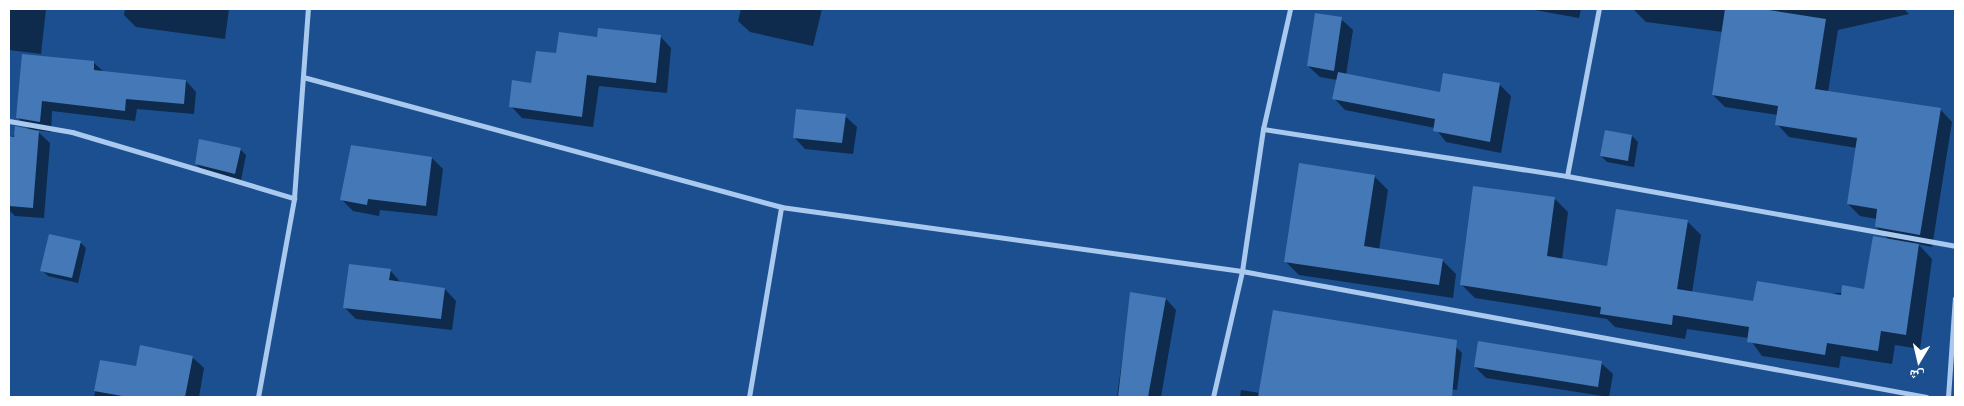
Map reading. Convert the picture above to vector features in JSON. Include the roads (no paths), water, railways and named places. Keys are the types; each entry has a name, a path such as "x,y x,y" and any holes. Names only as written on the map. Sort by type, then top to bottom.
{"street":[{"path":"258,397 294,198 308,9"},
{"path":"1213,397 1242,271 1263,129 1290,9"},
{"path":"1567,176 1600,9"},
{"path":"303,77 781,207 1242,271 1927,397"},
{"path":"9,121 72,132 294,198"},
{"path":"1263,129 1567,176 1955,246"},
{"path":"749,397 781,207"},
{"path":"1948,397 1955,298"}]}
